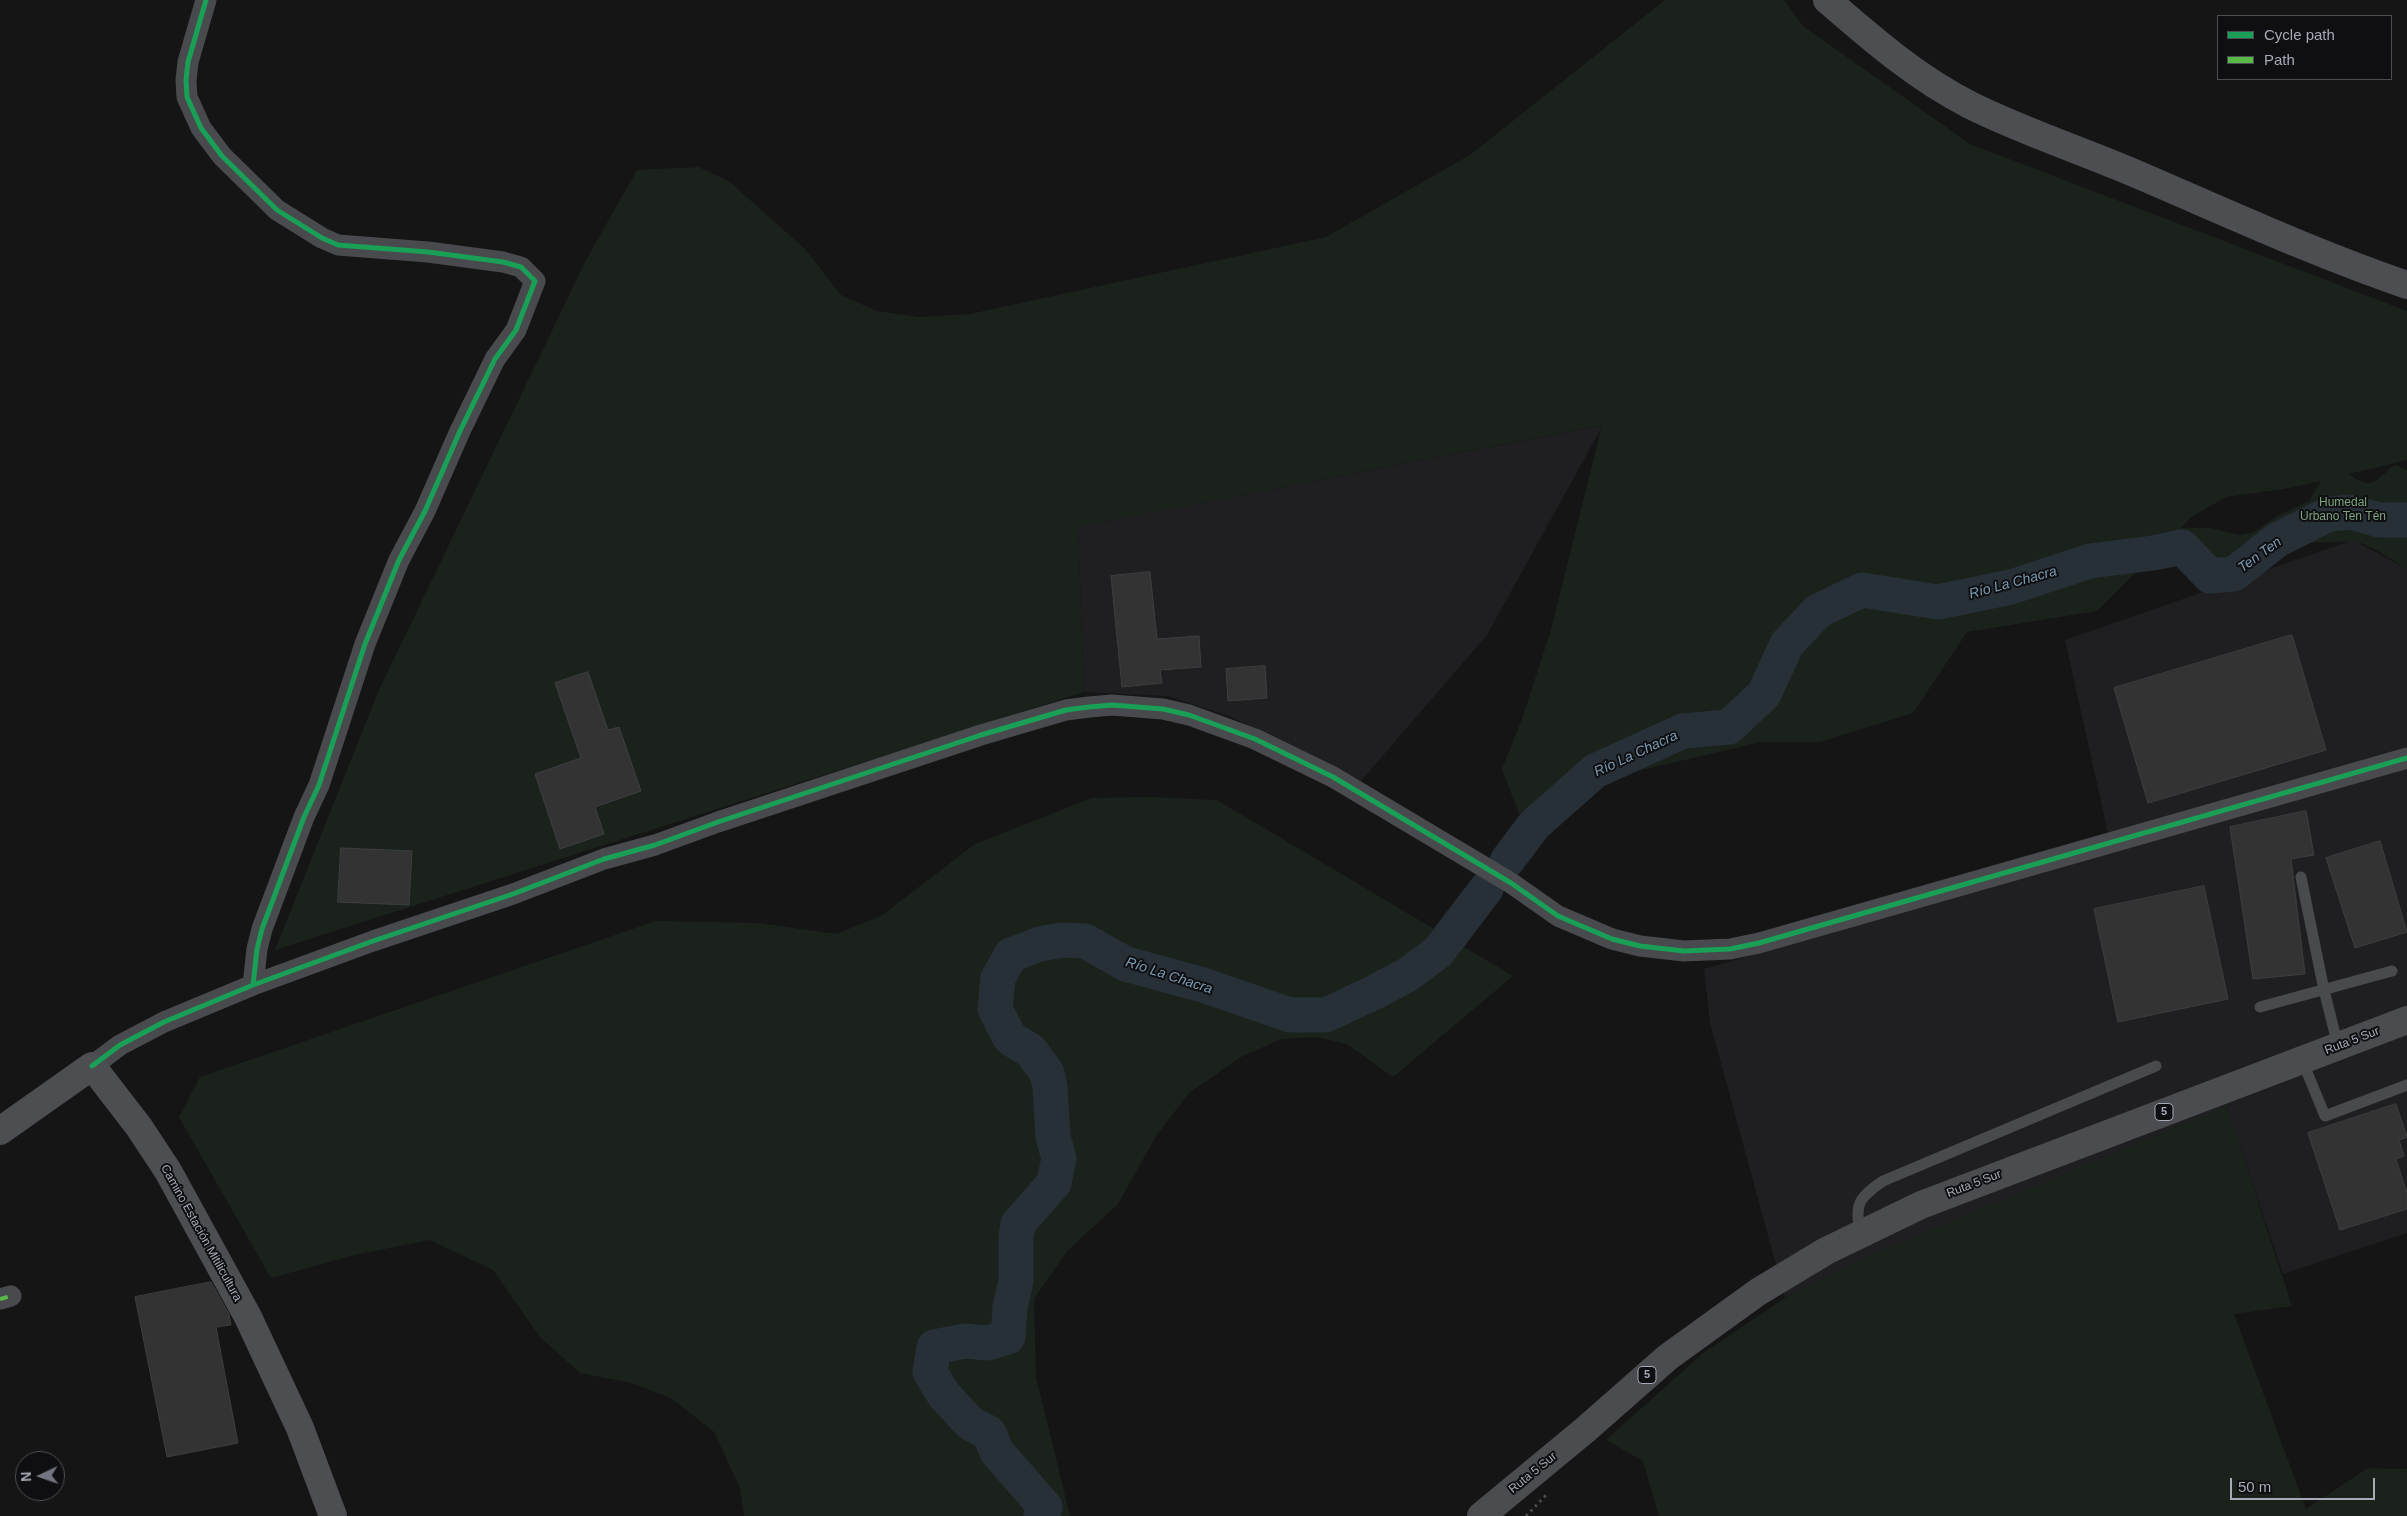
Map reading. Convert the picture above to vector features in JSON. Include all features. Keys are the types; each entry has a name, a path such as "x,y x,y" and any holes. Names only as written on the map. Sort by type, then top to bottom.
{"highway":[{"name":"Ruta 5 Sur","path":"1481,1516 1585,1430 1661,1363 1712,1323 1792,1271 1861,1233 1921,1205 2407,1020"},
{"name":"Ruta 5 Sur","path":"1512,1516 1585,1430"}],"street":[{"path":"206,0 188,62 187,97 201,128 222,156 277,210 322,238 338,245 428,252 503,262 522,267 535,280 516,330 495,359 460,430 425,510 399,560 368,636 319,785 304,817 262,929 257,948 253,986"},
{"path":"1828,0 1893,56 1919,74 1970,104 2148,179 2237,219 2407,285"},
{"path":"0,1131 120,1045 143,1032 253,986 373,941 513,894 604,859 655,845 718,822 981,735 1066,710 1089,707 1136,706 1163,709 1197,718 1255,739 1333,777 1511,884 1558,916 1612,939 1640,946 1684,951 1730,948 1759,943 2407,758"},
{"name":"Camino Estación Mitilicultura","path":"92,1066 139,1127 168,1171 248,1317 300,1428 333,1516"}],"lane":[{"path":"2301,878 2324,990 2338,1046"},
{"path":"2260,1007 2392,972"},
{"path":"2302,1060 2325,1116 2407,1084"},
{"path":"1861,1233 1856,1215 1860,1203 1866,1194 1883,1180 2156,1066"}],"shaded area":[{"path":"1603,425 1487,635 1361,781 1229,716 1167,696 1084,692 1078,527"},
{"path":"2353,540 2407,569 2407,1233 2283,1274 2227,1107 1864,1258 1785,1298 1710,1023 1704,969 2112,851 2065,640"}],"green space":[{"name":"Humedal Urbano Ten Tén","path":"1665,0 1784,0 1803,26 1970,144 2407,311 2407,460 2349,474 2358,480 2370,483 2379,479 2395,465 2407,470 2407,569 2361,543 2333,542 2291,545 2243,567 2217,573 2205,572 2195,565 2182,542 2169,539 2097,611 1967,632 1913,713 1820,742 1761,742 1604,779 1519,814 1502,769 1522,719 1551,630 1602,425 1078,527 1084,692 275,950 378,692 586,260 637,170 699,167 730,182 805,249 841,295 877,311 919,317 970,314 1326,237 1470,155","holes":["2321,481 2309,501 2279,515 2254,532 2238,535 2211,528 2181,528 2191,517 2226,497 2284,489"]},
{"path":"1151,797 1217,800 1513,976 1393,1077 1347,1044 1316,1037 1281,1039 1241,1057 1189,1093 1156,1136 1118,1204 1067,1251 1034,1299 1036,1377 1070,1516 744,1516 740,1488 714,1432 671,1398 632,1383 580,1373 540,1337 493,1270 430,1240 354,1255 271,1278 179,1117 200,1077 656,921 759,923 836,934 881,916 975,844 1092,798"},
{"path":"2227,1106 2292,1306 2234,1314 2306,1509 2368,1468 2407,1469 2407,1516 1659,1516 1643,1461 1606,1440 1702,1354 1785,1298 1864,1258"}],"building":[{"path":"1150,572 1157,639 1199,636 1201,667 1160,670 1162,683 1122,687 1111,576"},
{"path":"2292,635 2326,750 2148,803 2114,688"},
{"path":"1265,666 1267,698 1228,701 1226,669"},
{"path":"588,672 608,730 619,727 641,791 595,807 604,834 560,849 535,774 581,758 555,683"},
{"path":"2306,811 2314,855 2291,859 2305,974 2253,979 2230,827"},
{"path":"2380,841 2407,932 2355,948 2326,858"},
{"path":"341,848 412,851 409,905 338,902"},
{"path":"2204,886 2228,999 2118,1022 2094,909"},
{"path":"2396,1104 2407,1137 2399,1140 2404,1156 2396,1159 2407,1193 2407,1209 2340,1230 2308,1133"},
{"path":"211,1282 229,1314 231,1325 216,1327 238,1443 167,1457 135,1297"}],"waterway":[{"name":"Río La Chacra","path":"1507,861 1534,825 1595,771 1683,731 1729,727 1764,694 1787,644 1818,611 1862,590 1938,602 2011,587 2090,561 2153,553 2182,547 2210,576 2234,574 2277,540 2329,514 2351,512 2379,520 2407,520"},
{"name":"Río La Chacra","path":"1041,1516 1045,1507 997,1452 989,1433 970,1423 944,1395 930,1372 934,1347 965,1341 988,1343 1008,1337 1010,1307 1016,1281 1016,1237 1018,1224 1054,1183 1059,1158 1053,1137 1050,1087 1047,1073 1031,1051 1010,1038 995,1009 998,978 1011,955 1040,944 1062,940 1085,941 1126,964 1203,985 1290,1015 1326,1015 1407,975 1438,952 1486,889"}],"marked path":[{"path":"0,1299 11,1296"}],"cycle path":[{"path":"206,0 188,62 187,97 201,128 222,156 277,210 322,238 338,245 428,252 503,262 521,267 535,281 516,330 495,359 460,431 425,511 399,560 365,644 319,785 304,817 262,929 257,949 253,985"},
{"path":"92,1066 120,1045 164,1022 253,985 373,941 513,894 604,859 655,845 718,822 981,735 1066,710 1112,705 1163,709 1189,715 1255,739 1333,777 1511,883 1558,916 1612,939 1640,946 1684,951 1730,949 1759,943 2407,758"}],"water label":[{"name":"Ten Ten","path":"2260,555"}]}
